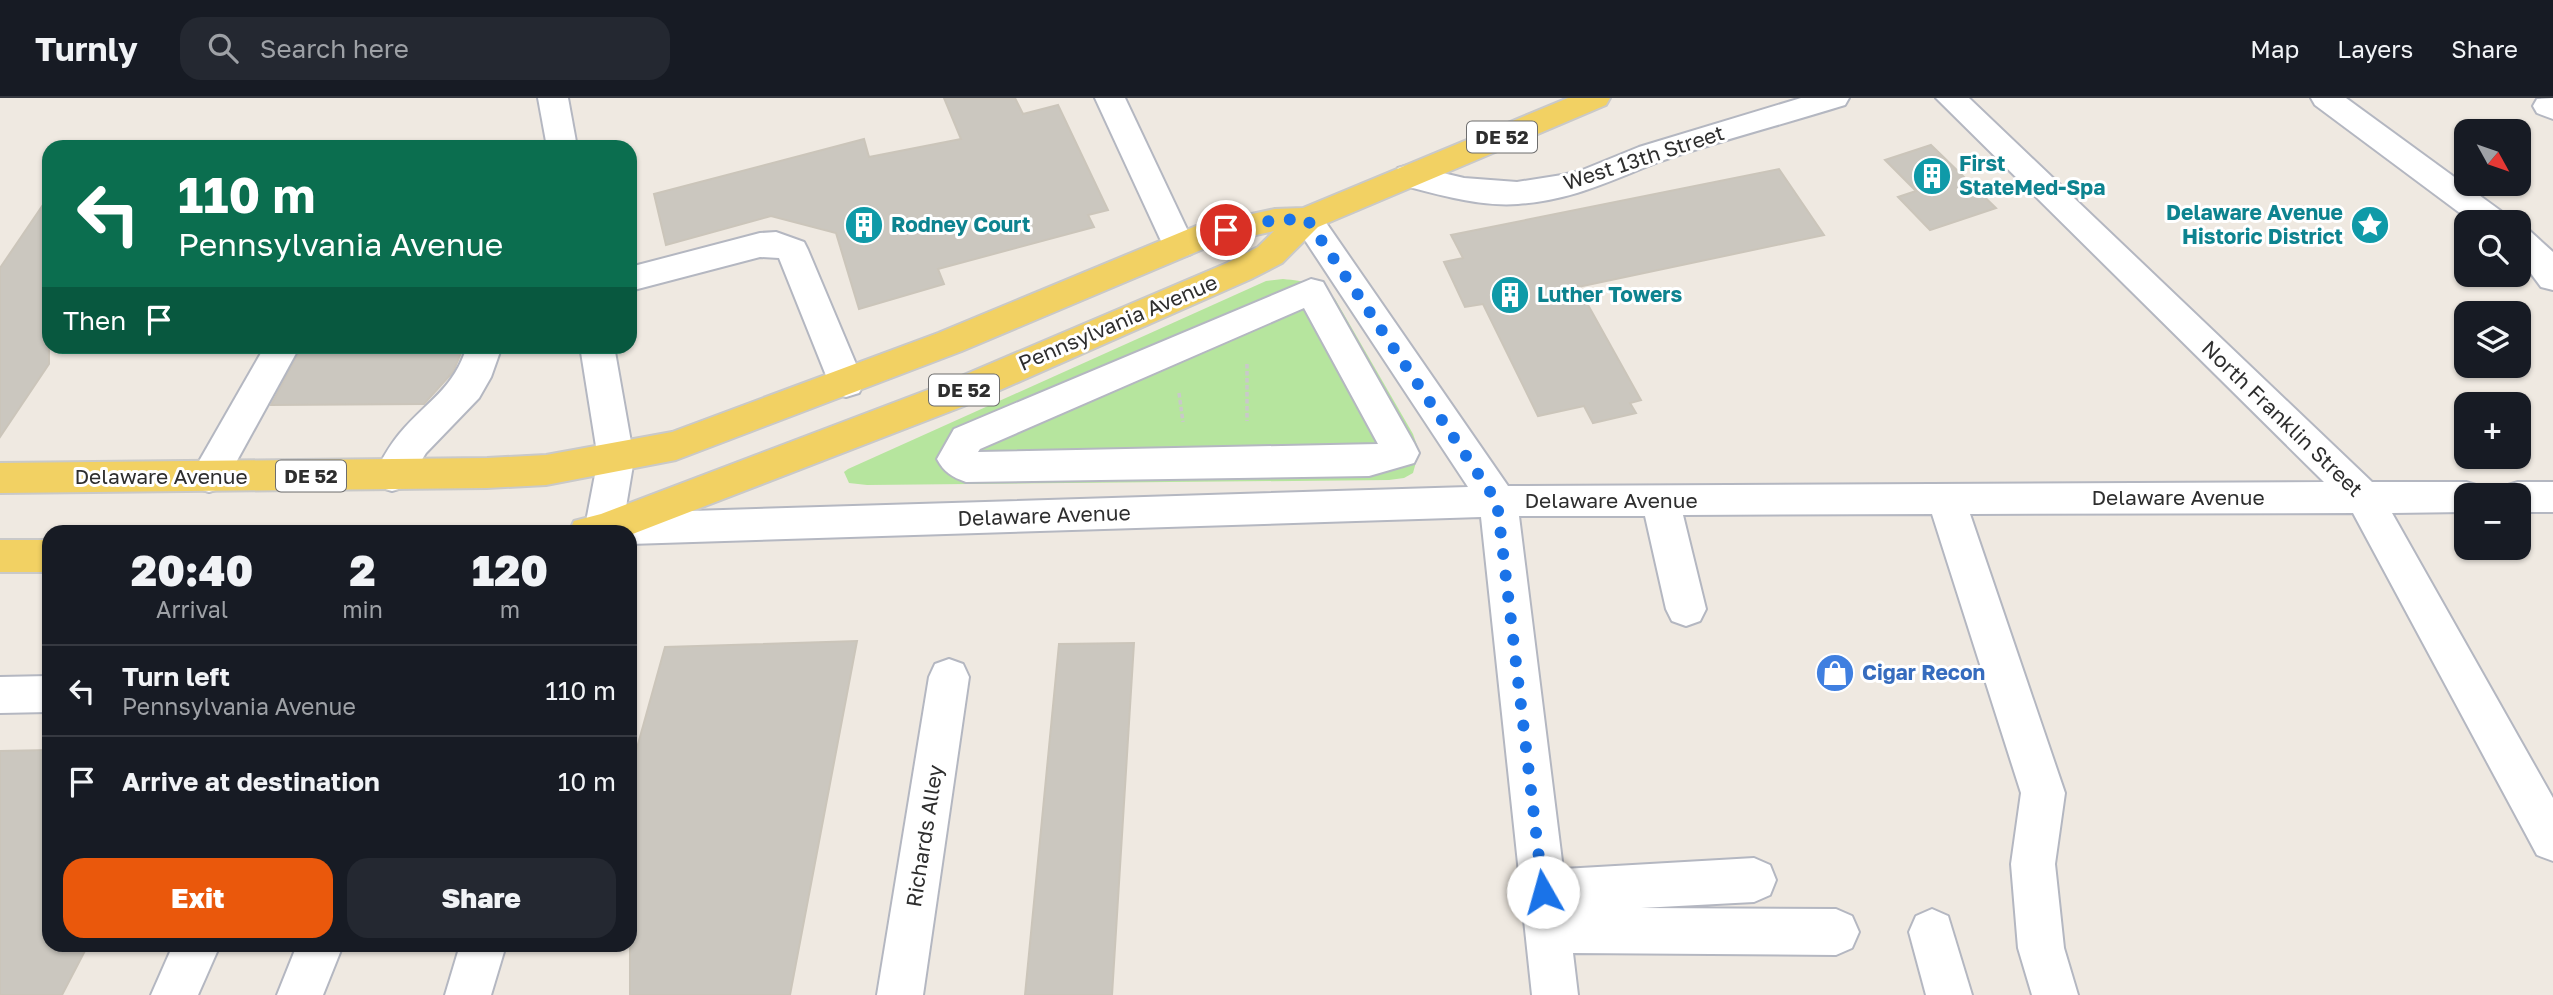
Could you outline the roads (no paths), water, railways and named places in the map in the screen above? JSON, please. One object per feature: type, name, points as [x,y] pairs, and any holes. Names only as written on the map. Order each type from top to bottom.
[{"type":"main road","name":"Pennsylvania Avenue","points":[[616,459],[676,446],[846,383],[1208,234],[1275,220],[1307,219],[1594,98]]},
{"type":"main road","name":"Pennsylvania Avenue","points":[[615,525],[951,396],[1239,271],[1270,255],[1307,219]]},
{"type":"main road","name":"Delaware Avenue","points":[[0,478],[392,476],[546,470],[616,459]]},
{"type":"main road","points":[[0,556],[42,556]]},
{"type":"street","points":[[553,98],[561,140]]},
{"type":"street","points":[[1110,98],[1179,246]]},
{"type":"street","name":"West 13th Street","points":[[1409,176],[1464,190],[1517,193],[1562,186],[1588,180],[1650,154],[1835,98]]},
{"type":"street","name":"North Franklin Street","points":[[1951,98],[2364,498],[2553,840]]},
{"type":"street","points":[[2326,98],[2478,210]]},
{"type":"street","points":[[1307,219],[1497,502],[1555,995]]},
{"type":"street","points":[[637,277],[760,245],[776,244],[792,250],[846,383]]},
{"type":"street","points":[[1191,343],[1311,291],[1401,453],[1369,461],[966,467],[955,458],[967,439],[1191,343],[1283,304]]},
{"type":"street","points":[[209,477],[278,354]]},
{"type":"street","points":[[392,476],[415,440],[467,391],[482,354]]},
{"type":"street","points":[[598,354],[616,459],[600,525]]},
{"type":"street","name":"Delaware Avenue","points":[[637,530],[1497,502],[2454,497]]},
{"type":"street","points":[[2531,497],[2553,497]]},
{"type":"street","points":[[1946,499],[2043,793],[2033,864],[2041,948],[2055,995]]},
{"type":"street","points":[[1661,501],[1686,609]]},
{"type":"street","name":"Richards Alley","points":[[900,995],[949,677]]},
{"type":"street","points":[[0,695],[42,694]]},
{"type":"street","points":[[1545,911],[1755,880]]},
{"type":"street","points":[[1545,911],[1836,932]]},
{"type":"street","points":[[1932,932],[1948,995]]},
{"type":"street","points":[[174,995],[194,952]]},
{"type":"street","points":[[300,995],[317,952]]},
{"type":"street","points":[[468,995],[481,952]]},
{"type":"place","name":"First StateMed-Spa","points":[[1932,176]]},
{"type":"place","name":"Rodney Court","points":[[864,225]]},
{"type":"place","name":"Delaware Avenue Historic District","points":[[2370,225]]},
{"type":"place","name":"Luther Towers","points":[[1510,295]]},
{"type":"place","name":"Cigar Recon","points":[[1835,673]]}]
